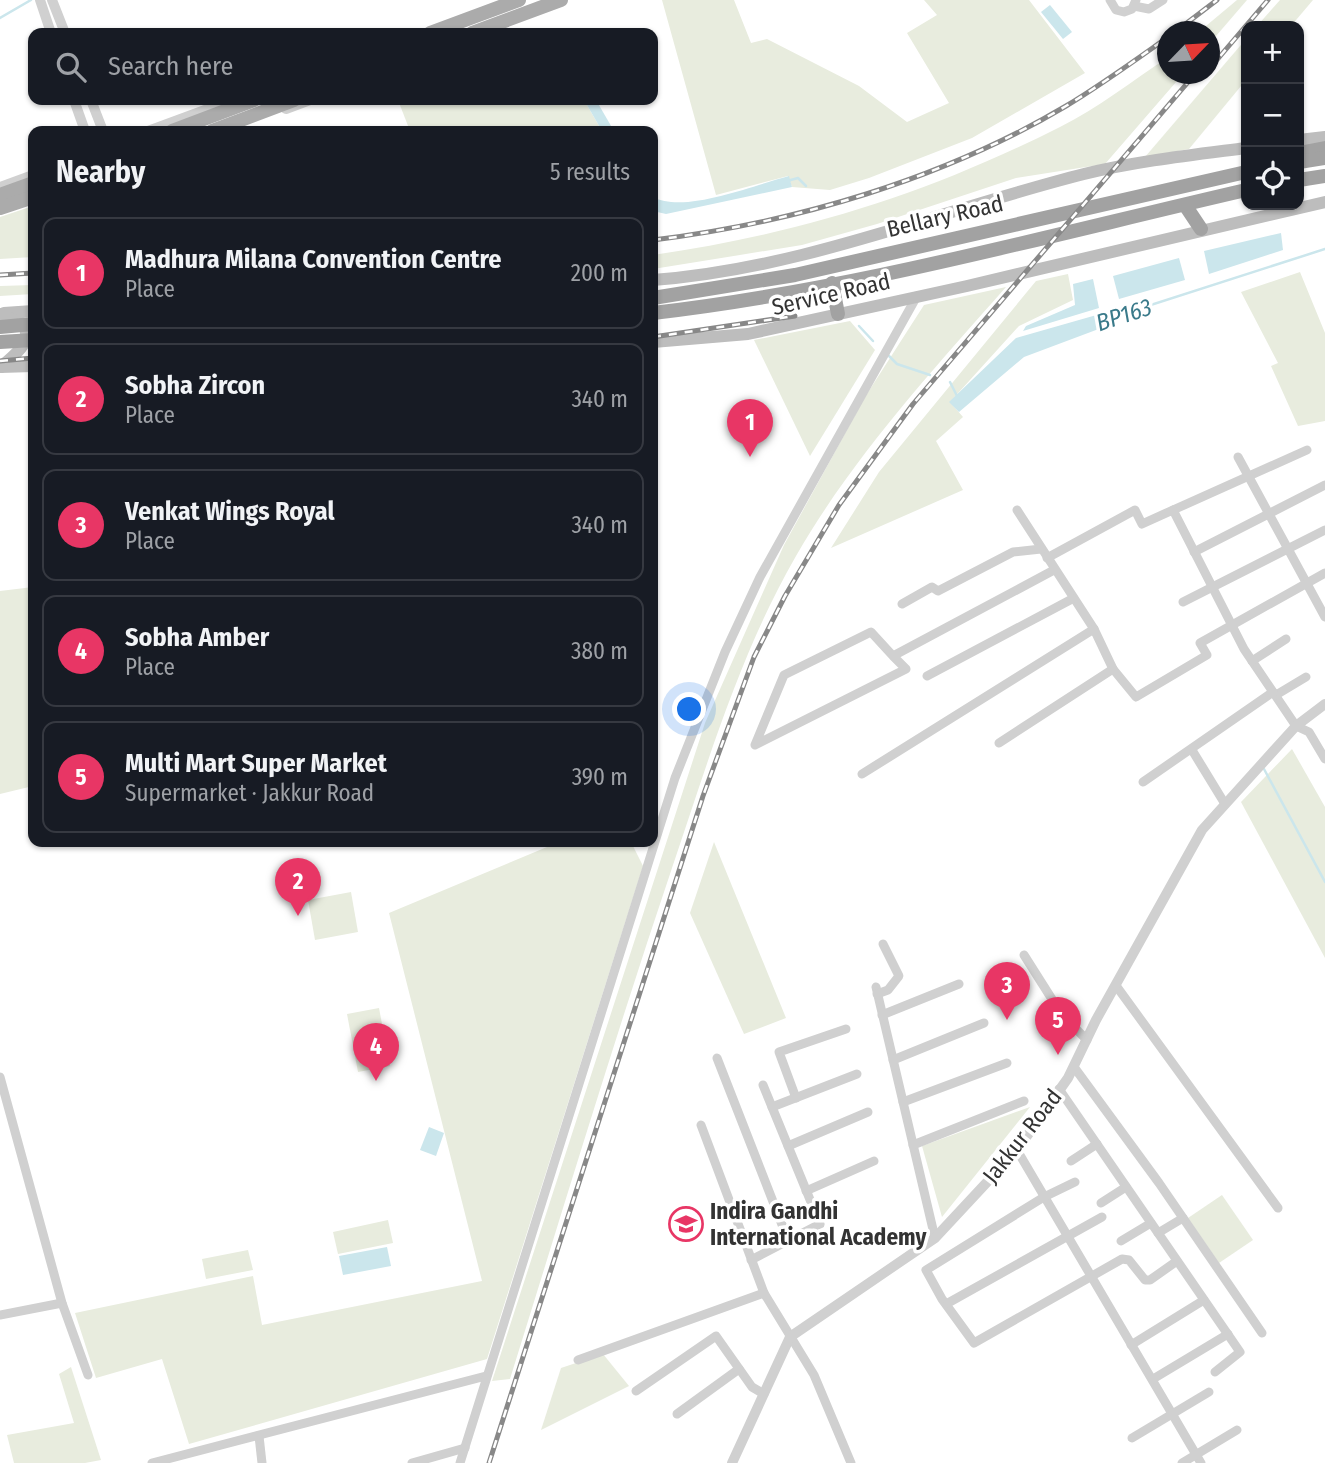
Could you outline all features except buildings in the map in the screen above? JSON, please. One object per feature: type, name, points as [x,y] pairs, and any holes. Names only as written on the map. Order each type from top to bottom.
[{"type":"highway","points":[[1304,152],[1325,148]]},
{"type":"highway","points":[[1304,161],[1325,158]]},
{"type":"highway","name":"Bellary Road","points":[[658,297],[758,282],[1241,173]]},
{"type":"highway","points":[[1304,179],[1325,176]]},
{"type":"highway","name":"Bellary Road","points":[[658,312],[748,300],[1002,248],[1241,191]]},
{"type":"highway","points":[[1185,205],[1201,229]]},
{"type":"highway","points":[[832,283],[838,314]]},
{"type":"highway","points":[[0,327],[28,324]]},
{"type":"highway","points":[[0,342],[28,340]]},
{"type":"main road","points":[[480,28],[519,0]]},
{"type":"main road","points":[[449,28],[500,15],[533,11],[559,1]]},
{"type":"main road","points":[[185,126],[241,105]]},
{"type":"main road","points":[[225,126],[281,105]]},
{"type":"main road","points":[[1304,139],[1325,136]]},
{"type":"main road","points":[[658,279],[723,271],[815,252],[1086,174],[1241,149]]},
{"type":"main road","points":[[0,195],[28,185]]},
{"type":"main road","points":[[0,210],[28,201]]},
{"type":"main road","points":[[1201,229],[1325,202]]},
{"type":"main road","name":"Service Road","points":[[658,342],[748,334],[1017,274],[1201,229]]},
{"type":"main road","points":[[0,314],[28,311]]},
{"type":"main road","points":[[0,314],[24,324],[27,333],[26,342],[1,367]]},
{"type":"main road","points":[[1,367],[28,366]]},
{"type":"street","points":[[40,0],[49,28]]},
{"type":"street","points":[[52,0],[63,28]]},
{"type":"street","points":[[1110,0],[1113,8],[1120,12],[1128,12],[1135,3],[1149,9],[1163,0]]},
{"type":"street","points":[[76,105],[83,126]]},
{"type":"street","points":[[93,105],[101,126]]},
{"type":"street","points":[[162,126],[218,105]]},
{"type":"street","points":[[240,126],[296,105]]},
{"type":"street","points":[[0,187],[28,176]]},
{"type":"street","points":[[658,832],[700,714],[760,577],[917,296]]},
{"type":"street","points":[[1047,558],[1135,510],[1142,524],[1307,450]]},
{"type":"street","points":[[1238,457],[1286,550],[1325,617]]},
{"type":"street","points":[[1194,552],[1325,485]]},
{"type":"street","points":[[1017,510],[1072,599],[1094,629],[1114,668],[1136,697],[1207,655],[1200,643],[1325,573]]},
{"type":"street","points":[[1173,510],[1252,661],[1296,726],[1309,732],[1325,759]]},
{"type":"street","points":[[1183,602],[1325,530]]},
{"type":"street","points":[[902,604],[932,587],[938,591],[1013,552],[1041,549]]},
{"type":"street","points":[[893,656],[1054,570]]},
{"type":"street","points":[[926,676],[1072,599]]},
{"type":"street","points":[[862,775],[1094,629]]},
{"type":"street","points":[[871,632],[893,656],[906,668],[755,745],[784,675],[871,632]]},
{"type":"street","points":[[1252,661],[1286,639]]},
{"type":"street","points":[[999,743],[1114,668]]},
{"type":"street","points":[[1143,782],[1274,694],[1306,677]]},
{"type":"street","name":"Jakkur Road","points":[[790,1337],[934,1238],[1017,1150],[1074,1067],[1202,830],[1296,726],[1325,704]]},
{"type":"street","points":[[1192,750],[1226,804]]},
{"type":"street","points":[[460,1463],[653,847]]},
{"type":"street","points":[[883,944],[899,975],[888,990],[877,991],[934,1238]]},
{"type":"street","points":[[1024,955],[1062,1015],[1087,1040]]},
{"type":"street","points":[[882,1015],[959,984]]},
{"type":"street","points":[[1117,987],[1278,1208]]},
{"type":"street","points":[[893,1060],[984,1023]]},
{"type":"street","points":[[796,1098],[779,1052],[846,1029]]},
{"type":"street","points":[[718,1058],[788,1240]]},
{"type":"street","points":[[902,1102],[1007,1063]]},
{"type":"street","points":[[1074,1067],[1262,1333]]},
{"type":"street","points":[[772,1107],[857,1074]]},
{"type":"street","points":[[0,1077],[62,1303],[88,1375]]},
{"type":"street","points":[[751,1260],[820,1224],[763,1085]]},
{"type":"street","points":[[1059,1090],[1240,1352],[1214,1372]]},
{"type":"street","points":[[913,1144],[1024,1101]]},
{"type":"street","points":[[788,1146],[868,1112]]},
{"type":"street","points":[[701,1125],[764,1293],[814,1375],[851,1463]]},
{"type":"street","points":[[1072,1161],[1097,1144]]},
{"type":"street","points":[[1017,1150],[1199,1459]]},
{"type":"street","points":[[806,1191],[874,1161]]},
{"type":"street","points":[[1075,1182],[1044,1197],[926,1270],[974,1343],[1122,1259],[1129,1260],[1145,1280],[1150,1280],[1177,1261]]},
{"type":"street","points":[[1101,1203],[1126,1187]]},
{"type":"street","points":[[948,1303],[1102,1217]]},
{"type":"street","points":[[1158,1233],[1183,1218]]},
{"type":"street","points":[[1121,1241],[1151,1223]]},
{"type":"street","points":[[578,1360],[764,1293]]},
{"type":"street","points":[[1130,1345],[1204,1300]]},
{"type":"street","points":[[0,1315],[62,1303]]},
{"type":"street","points":[[1153,1379],[1228,1334]]},
{"type":"street","points":[[636,1391],[716,1336],[752,1387],[764,1394]]},
{"type":"street","points":[[732,1463],[790,1337]]},
{"type":"street","points":[[677,1414],[739,1369]]},
{"type":"street","points":[[152,1463],[486,1376]]},
{"type":"street","points":[[1132,1438],[1209,1392]]},
{"type":"street","points":[[1182,1463],[1199,1459],[1237,1430]]},
{"type":"street","points":[[259,1436],[262,1463]]},
{"type":"street","points":[[412,1463],[465,1448]]},
{"type":"shaded area","points":[[662,0],[734,0],[751,43],[767,39],[859,86],[907,122],[949,103],[907,33],[937,15],[924,0],[1029,0],[1085,73],[972,138],[869,178],[830,190],[792,187],[788,176],[716,195]]},
{"type":"shaded area","points":[[1237,0],[1247,0],[1220,31],[1220,21],[1212,21]]},
{"type":"shaded area","points":[[1280,0],[1313,0],[1295,21],[1261,21]]},
{"type":"shaded area","points":[[1241,45],[1241,86],[1189,149],[1145,157],[1207,84],[1220,84],[1220,69]]},
{"type":"shaded area","points":[[1157,65],[1157,84],[1174,84],[1105,164],[1016,178],[877,224],[802,245],[658,268],[658,254],[760,235],[862,208],[960,173],[1074,120]]},
{"type":"shaded area","points":[[400,105],[587,105],[599,126],[408,126]]},
{"type":"shaded area","points":[[28,208],[28,257],[0,259],[0,217]]},
{"type":"shaded area","points":[[1300,272],[1325,333],[1325,421],[1298,426],[1271,366],[1278,363],[1241,292]]},
{"type":"shaded area","points":[[1068,274],[1073,300],[1019,326],[950,402],[963,417],[936,441],[963,490],[831,548],[879,472],[1036,281]]},
{"type":"shaded area","points":[[28,285],[28,294],[0,296],[0,286]]},
{"type":"shaded area","points":[[1006,287],[894,416],[842,484],[796,556],[758,631],[712,748],[510,1379],[492,1381],[705,723],[784,545],[865,397],[924,305]]},
{"type":"shaded area","points":[[850,321],[875,350],[810,456],[754,340]]},
{"type":"shaded area","points":[[28,588],[28,787],[0,794],[0,591]]},
{"type":"shaded area","points":[[1292,749],[1325,807],[1325,958],[1241,802]]},
{"type":"shaded area","points":[[714,842],[786,1018],[744,1034],[690,913]]},
{"type":"shaded area","points":[[547,847],[634,847],[643,866],[487,1359],[189,1444],[162,1359],[96,1378],[75,1313],[253,1276],[262,1325],[482,1281],[389,913]]},
{"type":"shaded area","points":[[351,892],[358,932],[315,940],[308,900]]},
{"type":"shaded area","points":[[379,1008],[390,1066],[358,1072],[347,1014]]},
{"type":"shaded area","points":[[1030,1107],[942,1217],[922,1146]]},
{"type":"shaded area","points":[[1222,1195],[1253,1240],[1219,1263],[1188,1218]]},
{"type":"shaded area","points":[[388,1220],[393,1243],[338,1254],[333,1232]]},
{"type":"shaded area","points":[[248,1250],[253,1270],[206,1279],[202,1259]]},
{"type":"shaded area","points":[[603,1354],[629,1386],[541,1430],[561,1368]]},
{"type":"shaded area","points":[[71,1367],[101,1460],[85,1463],[14,1463],[7,1435],[74,1423],[59,1374]]},
{"type":"water","points":[[1050,5],[1072,32],[1063,39],[1041,12]]},
{"type":"water","points":[[587,105],[599,105],[611,126],[599,126]]},
{"type":"water","points":[[789,176],[792,187],[666,214],[658,212],[658,199],[682,202],[739,191]]},
{"type":"water","points":[[1281,233],[1283,250],[1209,274],[1204,251]]},
{"type":"water","points":[[1179,258],[1185,280],[1119,299],[1113,276]]},
{"type":"water","points":[[1093,279],[1099,308],[1023,331],[1026,326],[1075,305],[1073,284]]},
{"type":"water","points":[[1100,314],[1104,327],[1024,357],[959,412],[949,402],[1016,338]]},
{"type":"water","points":[[429,1127],[444,1133],[436,1156],[420,1150]]},
{"type":"water","points":[[387,1247],[391,1266],[343,1275],[339,1256]]},
{"type":"waterway","points":[[0,18],[31,0]]},
{"type":"waterway","points":[[787,181],[798,178],[806,186]]},
{"type":"waterway","name":"BP163","points":[[1101,321],[1325,249]]},
{"type":"waterway","points":[[859,326],[873,341]]},
{"type":"waterway","points":[[887,354],[897,364],[930,375]]},
{"type":"waterway","name":"BP163","points":[[950,382],[958,398]]},
{"type":"waterway","points":[[1264,769],[1325,882]]},
{"type":"railway","points":[[1189,21],[1217,0]]},
{"type":"railway","points":[[1220,56],[1268,0]]},
{"type":"railway","points":[[658,239],[760,222],[866,194],[918,176],[1019,132],[1066,106],[1157,45]]},
{"type":"railway","points":[[489,1463],[703,796],[754,657],[785,596],[839,505],[913,404],[1186,84]]},
{"type":"railway","points":[[0,275],[28,273]]},
{"type":"railway","points":[[658,336],[795,316]]},
{"type":"railway","points":[[0,361],[28,358]]},
{"type":"place","name":"Madhura Milana Convention Centre","points":[[750,457]]},
{"type":"place","name":"Sobha Zircon","points":[[298,916]]},
{"type":"place","name":"Venkat Wings Royal","points":[[1007,1020]]},
{"type":"place","name":"Multi Mart Super Market","points":[[1058,1055]]},
{"type":"place","name":"Sobha Amber","points":[[376,1081]]},
{"type":"place","name":"Indira Gandhi International Academy","points":[[686,1224]]}]
